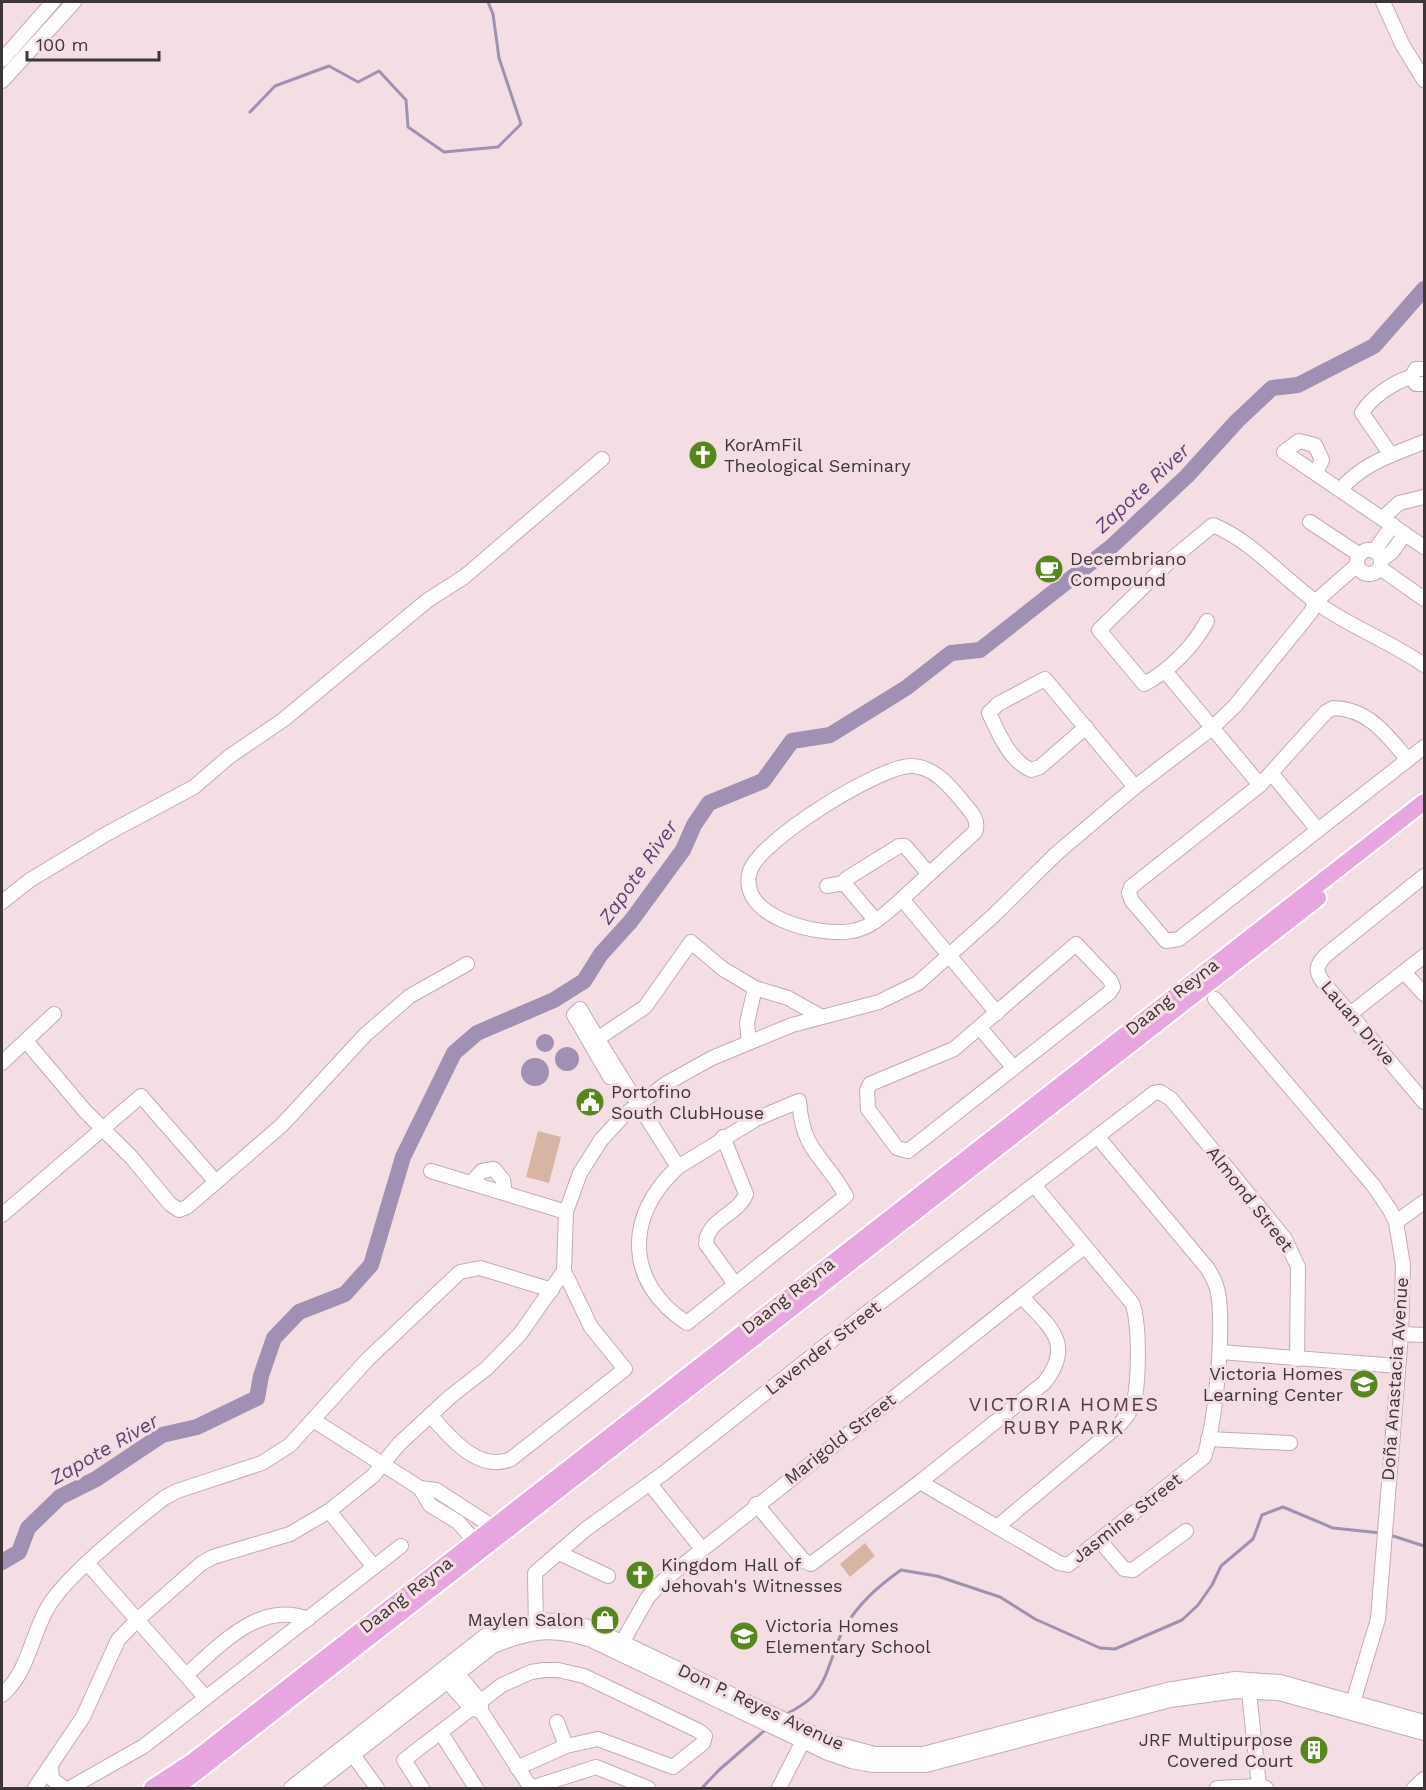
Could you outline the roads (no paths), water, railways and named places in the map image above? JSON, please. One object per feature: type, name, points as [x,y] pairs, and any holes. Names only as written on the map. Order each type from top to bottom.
[{"type":"main road","name":"Daang Reyna","points":[[1203,989],[1425,802]]},
{"type":"main road","name":"Daang Reyna","points":[[152,1788],[192,1762],[475,1541],[499,1531],[1203,989],[1425,815]]},
{"type":"main road","name":"Daang Reyna","points":[[176,1788],[475,1541]]},
{"type":"street","points":[[2,60],[53,2]]},
{"type":"street","points":[[2,81],[74,2]]},
{"type":"street","points":[[1383,2],[1402,44],[1425,80]]},
{"type":"street","points":[[1391,455],[1362,413],[1367,405],[1401,380],[1422,377]]},
{"type":"street","points":[[1341,489],[1363,469],[1425,442]]},
{"type":"street","points":[[2,902],[30,880],[108,833],[194,787],[230,756],[282,720],[428,600],[464,577],[602,459]]},
{"type":"street","points":[[1316,473],[1425,547]]},
{"type":"street","points":[[1310,522],[1373,574],[1388,522],[1399,503],[1425,497]]},
{"type":"street","points":[[1208,621],[1194,642],[1164,671],[1144,684],[1099,630],[1207,528],[1213,525],[1263,558],[1316,607],[1398,647],[1425,665]]},
{"type":"street","points":[[1378,560],[1392,552],[1405,534]]},
{"type":"street","points":[[429,1415],[458,1444],[480,1459],[500,1464],[511,1459],[625,1369],[591,1327],[564,1271],[566,1212],[588,1157],[614,1125],[637,1104],[684,1072],[749,1042],[902,993],[950,955],[1057,853],[1135,787],[1212,728],[1234,706],[1316,607],[1360,564],[1366,551],[1425,599]]},
{"type":"street","points":[[1164,671],[1260,785]]},
{"type":"street","points":[[1086,727],[1040,767],[1030,770],[1024,767],[1006,746],[982,713],[1045,679],[1086,727],[1135,787]]},
{"type":"street","points":[[1408,760],[1376,723],[1366,716],[1333,708],[1326,712],[1260,785],[1131,887],[1129,893],[1132,901],[1166,940],[1179,939],[1425,747]]},
{"type":"street","points":[[914,759],[947,783],[975,817],[978,825],[975,832],[929,874],[876,921],[854,931],[813,930],[792,925],[770,914],[758,904],[750,893],[747,880],[755,860],[775,841],[825,805],[885,771],[914,759]]},
{"type":"street","points":[[1272,774],[1318,830]]},
{"type":"street","points":[[827,886],[844,883],[852,874],[899,846],[905,846],[929,874]]},
{"type":"street","name":"Lauan Drive","points":[[1425,876],[1317,965],[1319,977],[1425,1102]]},
{"type":"street","points":[[844,883],[876,921]]},
{"type":"street","points":[[902,899],[997,1013]]},
{"type":"street","points":[[597,1039],[645,1007],[691,942],[723,969],[755,988],[788,998],[822,1017]]},
{"type":"street","points":[[1076,944],[1110,980],[1113,987],[1109,993],[908,1151],[897,1148],[868,1109],[867,1091],[870,1084],[933,1060],[954,1049],[997,1013],[1076,944]]},
{"type":"street","points":[[1350,1014],[1425,956]]},
{"type":"street","points":[[26,1041],[85,1111],[132,1158],[170,1204],[179,1210],[187,1207],[282,1125],[364,1035],[387,1015],[410,996],[467,964]]},
{"type":"street","points":[[1404,972],[1425,994]]},
{"type":"street","points":[[749,1042],[747,1023],[755,988]]},
{"type":"street","name":"Doña Anastacia Avenue","points":[[1203,989],[1373,1185],[1396,1222],[1403,1265],[1401,1335],[1378,1619],[1352,1706]]},
{"type":"street","points":[[619,1076],[610,1077],[574,1015],[580,1009],[619,1076],[678,1167]]},
{"type":"street","points":[[2,1062],[54,1014]]},
{"type":"street","points":[[980,1028],[1013,1067]]},
{"type":"street","name":"Lavender Street","points":[[536,1626],[535,1573],[1148,1096],[1160,1092]]},
{"type":"street","name":"Almond Street","points":[[1160,1092],[1171,1099],[1285,1239],[1293,1253],[1298,1267],[1297,1359]]},
{"type":"street","points":[[2,1215],[141,1096],[216,1182]]},
{"type":"street","points":[[799,1101],[801,1122],[811,1148],[846,1196],[687,1323],[670,1312],[647,1282],[638,1244],[641,1224],[656,1190],[678,1167],[723,1137],[756,1119],[799,1101]]},
{"type":"street","name":"Jasmine Street","points":[[920,1482],[1059,1563],[1068,1564],[1204,1457],[1220,1352],[1219,1299],[1216,1282],[1208,1269],[1097,1136]]},
{"type":"street","points":[[723,1137],[746,1194],[744,1201],[710,1230],[706,1244],[735,1284]]},
{"type":"street","points":[[471,1183],[482,1171],[494,1169],[503,1180],[505,1193]]},
{"type":"street","points":[[431,1171],[566,1212]]},
{"type":"street","points":[[997,1527],[1120,1424],[1134,1401],[1136,1312],[1132,1303],[1034,1185]]},
{"type":"street","points":[[1396,1222],[1425,1202]]},
{"type":"street","name":"Marigold Street","points":[[620,1646],[655,1589],[756,1504],[1022,1298],[1084,1247]]},
{"type":"street","points":[[2,1695],[16,1681],[24,1668],[44,1613],[52,1600],[88,1564],[164,1498],[177,1491],[262,1463],[290,1445],[367,1360],[460,1272],[480,1268],[552,1290]]},
{"type":"street","points":[[35,1788],[83,1717],[118,1640],[137,1620],[202,1563],[213,1557],[290,1534],[329,1511],[383,1464],[399,1444],[429,1415],[503,1352],[520,1334],[564,1271]]},
{"type":"street","points":[[756,1504],[804,1561],[811,1564],[920,1482],[1044,1383],[1053,1372],[1060,1348],[1057,1336],[1022,1298]]},
{"type":"street","points":[[1401,1335],[1425,1335]]},
{"type":"street","points":[[1220,1352],[1398,1366]]},
{"type":"street","points":[[313,1420],[420,1488],[436,1490],[499,1531]]},
{"type":"street","points":[[1208,1439],[1290,1443]]},
{"type":"street","points":[[650,1484],[702,1549]]},
{"type":"street","points":[[420,1488],[430,1505],[444,1513],[475,1541]]},
{"type":"street","points":[[444,1513],[453,1500]]},
{"type":"street","points":[[329,1511],[374,1567]]},
{"type":"street","points":[[475,1541],[480,1517]]},
{"type":"street","points":[[1100,1541],[1124,1569],[1132,1570],[1186,1531]]},
{"type":"street","points":[[70,1788],[135,1753],[401,1546]]},
{"type":"street","points":[[559,1553],[608,1576]]},
{"type":"street","points":[[88,1564],[206,1698]]},
{"type":"street","points":[[186,1675],[247,1623],[287,1613],[308,1619]]},
{"type":"street","name":"Don P. Reyes Avenue","points":[[310,1788],[353,1755],[485,1636],[513,1625],[536,1626],[568,1620],[805,1736],[851,1761],[899,1767],[926,1765],[1170,1700],[1249,1686],[1425,1722]]},
{"type":"street","name":"Don P. Reyes Avenue","points":[[291,1788],[427,1689],[452,1677],[493,1646],[536,1626]]},
{"type":"street","points":[[422,1788],[404,1760],[516,1678],[531,1672],[558,1670],[584,1676],[699,1731],[705,1740],[673,1767],[605,1740],[591,1740],[566,1746],[517,1767]]},
{"type":"street","points":[[452,1677],[501,1739],[531,1788],[596,1767],[648,1788]]},
{"type":"street","points":[[1217,1788],[1263,1787],[1249,1686]]},
{"type":"street","name":"Don P. Reyes Avenue","points":[[1352,1706],[1425,1733]]},
{"type":"street","points":[[557,1722],[566,1746]]},
{"type":"street","points":[[441,1733],[477,1788]]},
{"type":"street","points":[[779,1788],[805,1736]]},
{"type":"street","points":[[353,1755],[377,1788]]},
{"type":"street","points":[[51,1767],[52,1779],[64,1788]]},
{"type":"street","points":[[1414,1788],[1425,1779]]},
{"type":"waterway","points":[[250,112],[275,86],[329,66],[358,82],[379,71],[406,100],[408,127],[444,152],[498,147],[521,124],[499,58],[493,14],[488,2]]},
{"type":"waterway","name":"Zapote River","points":[[2,1562],[19,1552],[28,1528],[60,1497],[96,1479],[162,1435],[197,1427],[257,1398],[261,1376],[274,1338],[299,1312],[345,1294],[371,1265],[403,1157],[454,1053],[477,1033],[554,1000],[584,981],[601,954],[631,921],[683,850],[694,825],[709,803],[763,781],[792,741],[830,735],[906,688],[951,653],[980,650],[1111,547],[1187,476],[1237,421],[1272,388],[1298,385],[1374,346],[1424,289]]},
{"type":"waterway","points":[[785,1715],[806,1702],[818,1690],[839,1638],[855,1612],[884,1583],[901,1570],[937,1576],[1000,1597],[1035,1619],[1100,1648],[1115,1649],[1182,1620],[1198,1605],[1212,1585],[1221,1566],[1253,1539],[1262,1515],[1283,1507],[1333,1528],[1381,1533]]},
{"type":"waterway","points":[[1390,1535],[1424,1546]]},
{"type":"waterway","points":[[702,1788],[764,1731]]},
{"type":"place","name":"KorAmFil Theological Seminary","points":[[703,455]]},
{"type":"place","name":"Decembriano Compound","points":[[1049,569]]},
{"type":"place","name":"Portofino South ClubHouse","points":[[590,1102]]},
{"type":"place","name":"Victoria Homes Learning Center","points":[[1364,1384]]},
{"type":"place","name":"Kingdom Hall of Jehovah's Witnesses","points":[[640,1575]]},
{"type":"place","name":"Maylen Salon","points":[[605,1620]]},
{"type":"place","name":"Victoria Homes Elementary School","points":[[744,1636]]},
{"type":"place","name":"JRF Multipurpose Covered Court","points":[[1314,1750]]},
{"type":"district","name":"VICTORIA HOMES RUBY PARK","points":[[1064,1416]]}]
